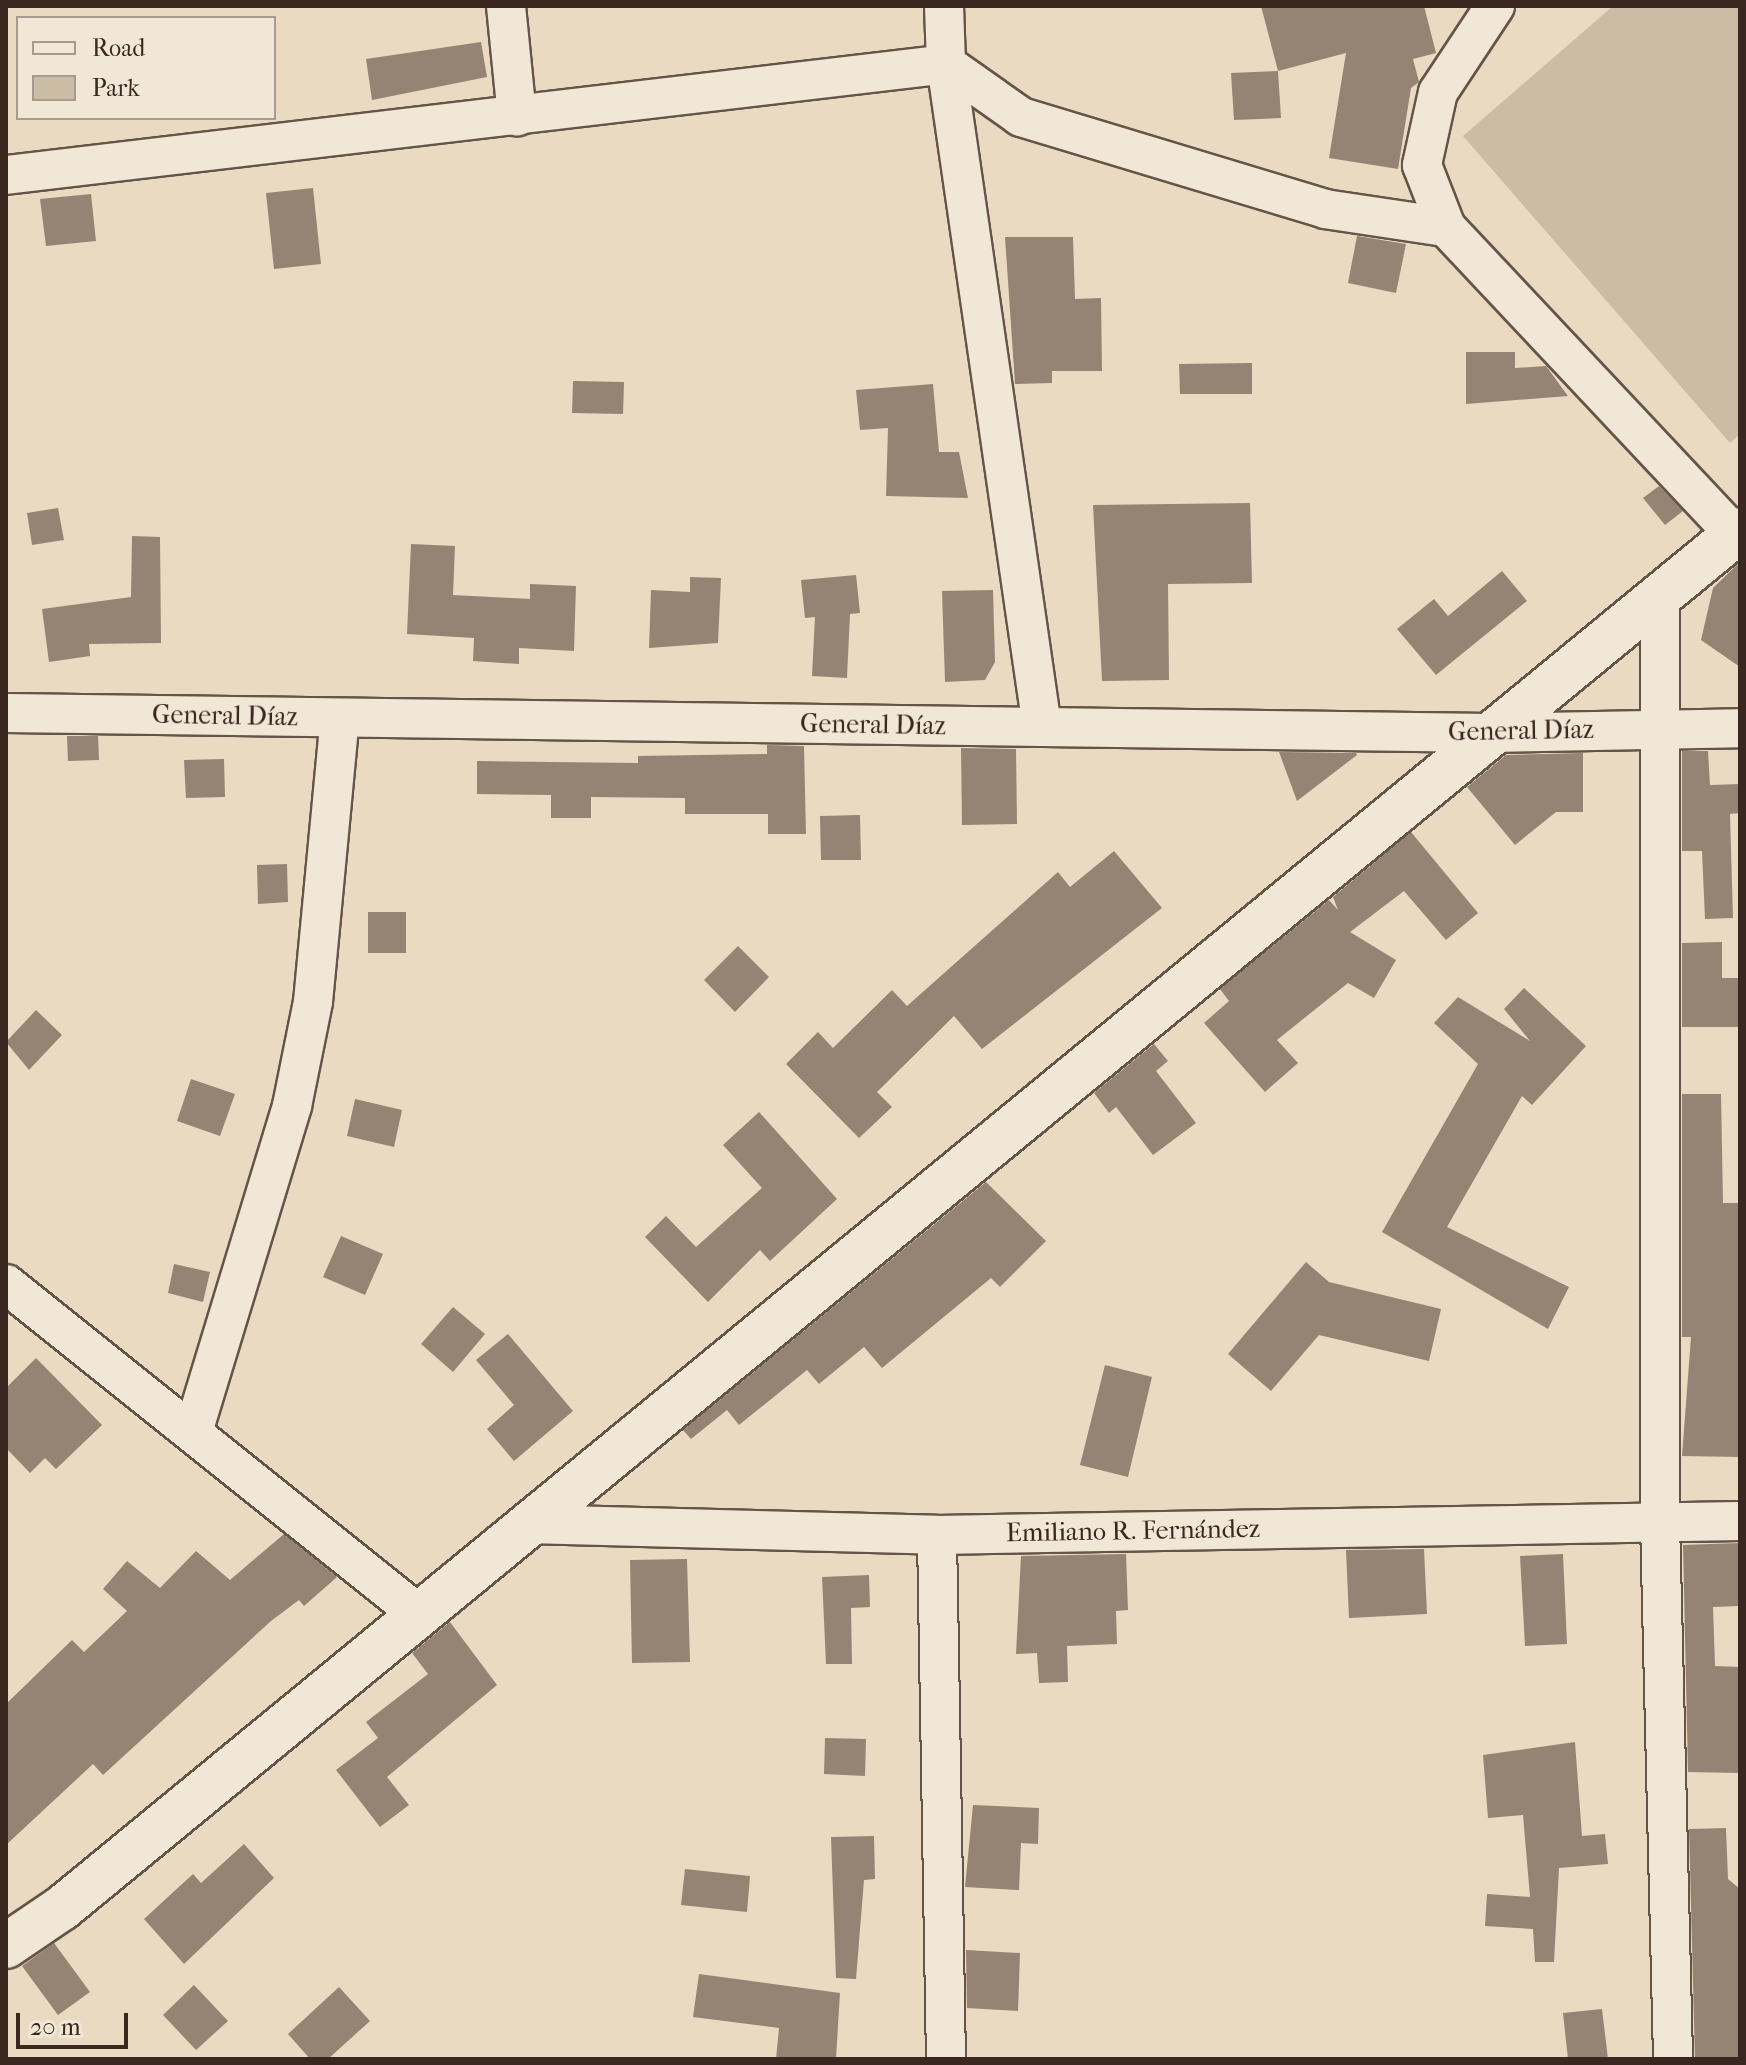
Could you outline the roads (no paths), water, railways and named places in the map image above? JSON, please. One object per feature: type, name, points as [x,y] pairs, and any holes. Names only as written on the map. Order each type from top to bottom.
[{"type":"street","points":[[506,6],[517,116]]},
{"type":"street","points":[[944,6],[946,64],[1042,727]]},
{"type":"street","points":[[6,1946],[62,1908],[416,1612],[1737,532],[1446,227],[1422,165],[1428,136],[1438,92],[1495,6]]},
{"type":"street","points":[[6,175],[946,64],[1021,117],[1325,209],[1446,227]]},
{"type":"street","points":[[1660,596],[1660,1522],[1673,2059]]},
{"type":"street","name":"General Díaz","points":[[6,713],[1490,733],[1740,728]]},
{"type":"street","points":[[193,1432],[292,1106],[313,1002],[340,718]]},
{"type":"street","points":[[6,1284],[416,1612]]},
{"type":"street","name":"Emiliano R. Fernández","points":[[527,1524],[937,1535],[1740,1521]]},
{"type":"street","points":[[937,1535],[946,2059]]}]
